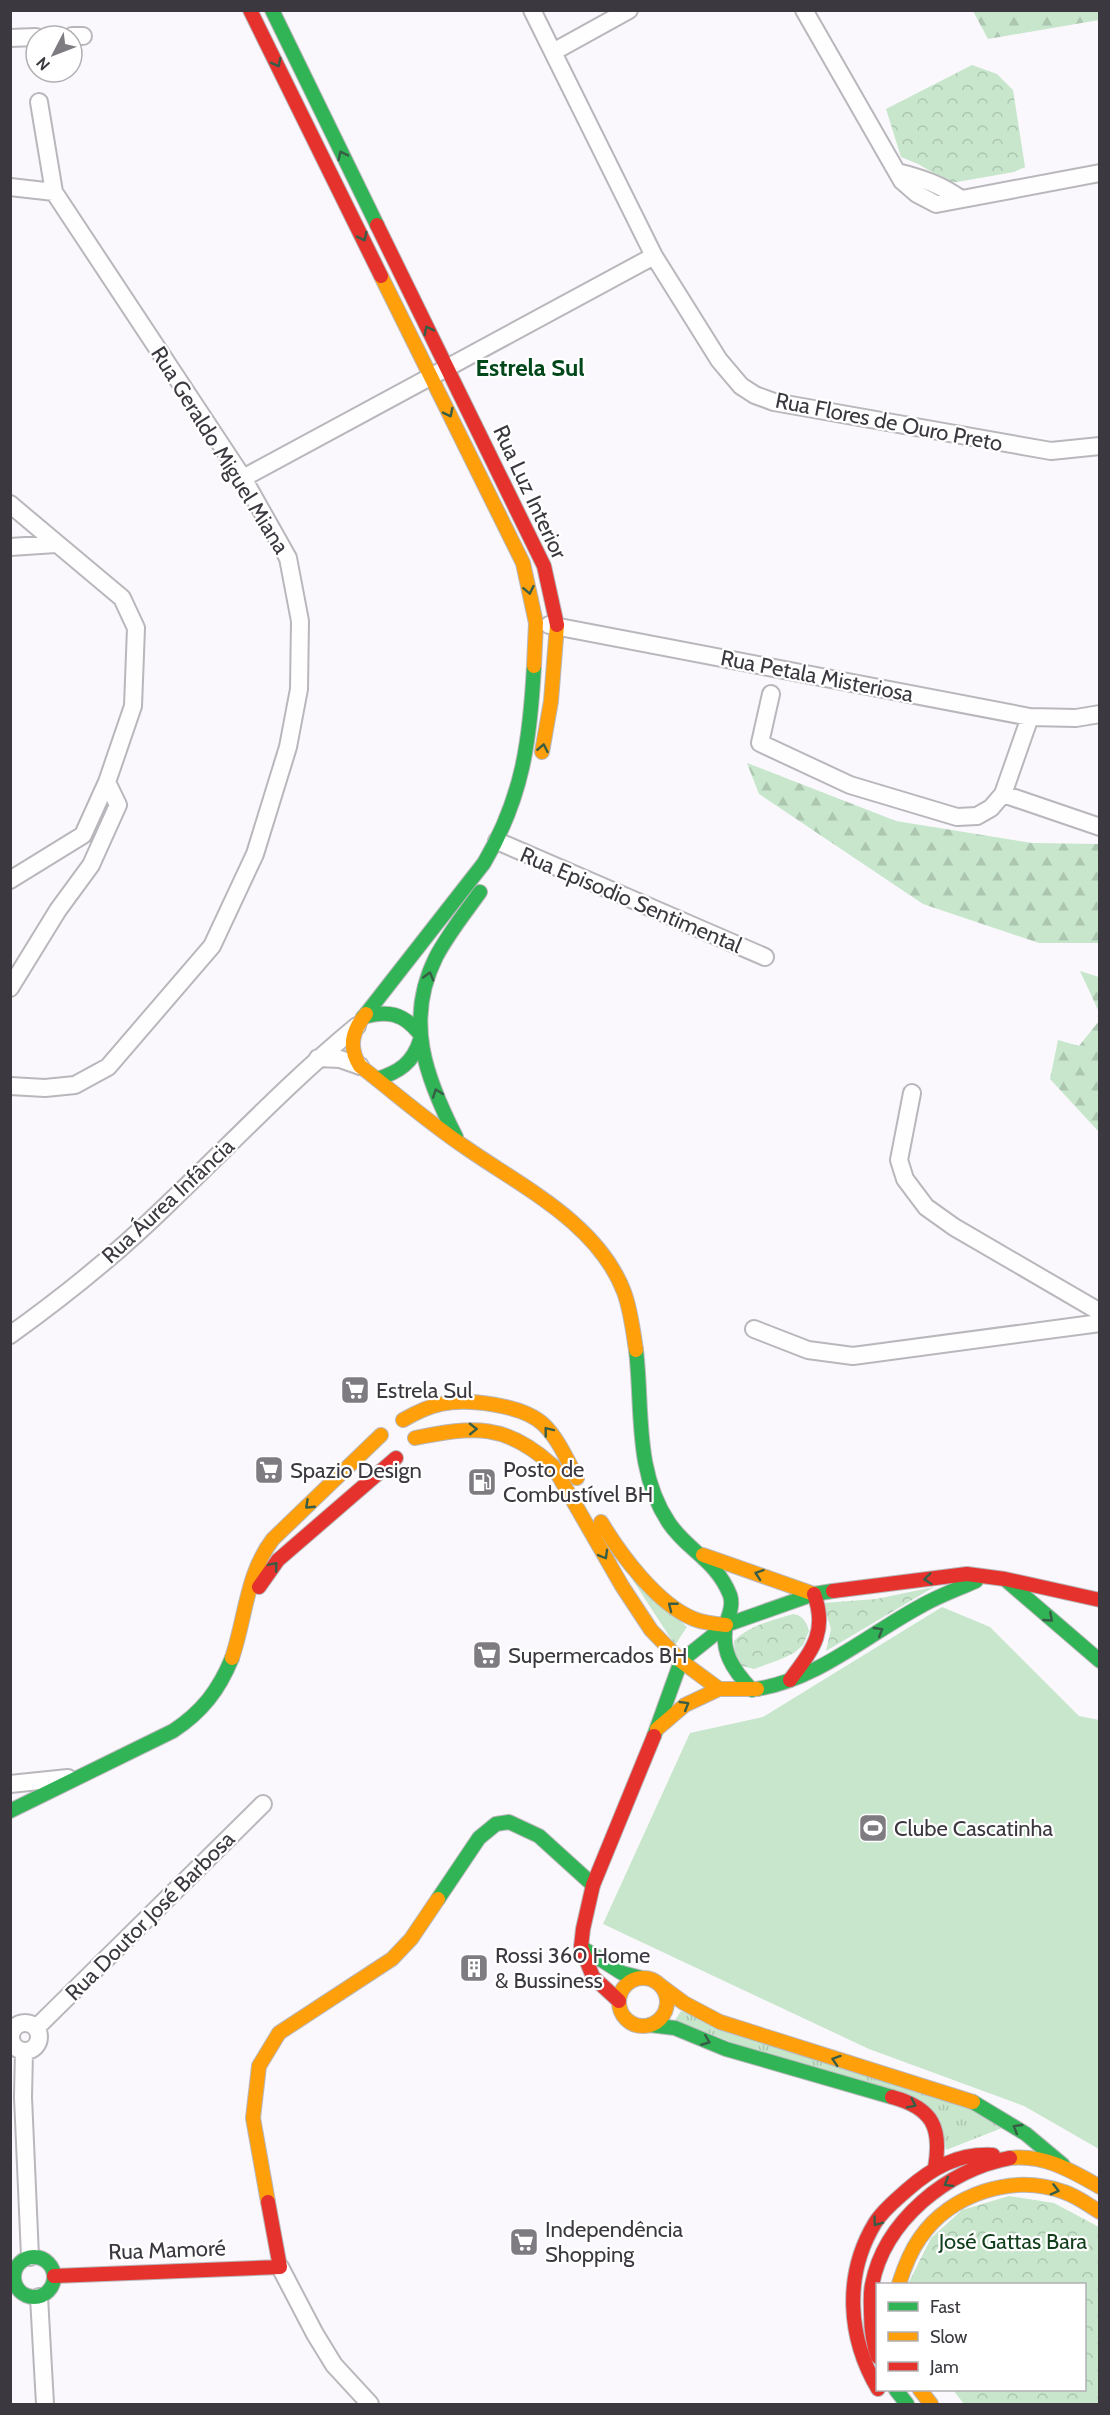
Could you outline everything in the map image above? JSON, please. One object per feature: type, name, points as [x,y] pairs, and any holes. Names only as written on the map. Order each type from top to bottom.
[{"type":"street","name":"Rua Luz Interior","points":[[250,10],[523,562],[536,623],[531,721],[505,850],[441,947],[431,967],[419,1037]]},
{"type":"street","name":"Rua Luz Interior","points":[[272,10],[447,369],[507,486],[544,566],[557,626],[551,701],[539,766]]},
{"type":"street","name":"Rua Flores de Ouro Preto","points":[[532,10],[654,256],[719,360],[741,386],[755,395],[774,402],[1018,447],[1051,451],[1100,446]]},
{"type":"street","points":[[552,52],[629,10]]},
{"type":"street","points":[[804,10],[902,181],[917,194],[936,204],[1100,173]]},
{"type":"street","name":"Rua Geraldo Miguel Miana","points":[[10,1086],[45,1088],[75,1085],[108,1067],[212,946],[255,854],[288,747],[299,689],[300,621],[288,558],[243,478],[54,192],[39,102]]},
{"type":"street","points":[[10,187],[54,192]]},
{"type":"street","points":[[243,478],[432,378],[654,256]]},
{"type":"street","points":[[10,504],[122,598],[136,628],[133,706],[107,782],[83,834],[10,880]]},
{"type":"street","points":[[10,547],[56,544]]},
{"type":"street","name":"Rua Petala Misteriosa","points":[[536,623],[1030,717],[1076,718],[1100,714]]},
{"type":"street","points":[[771,694],[760,743],[850,785],[957,817],[977,816],[991,808],[1003,794],[1030,717]]},
{"type":"street","points":[[10,988],[58,909],[91,865],[118,805],[107,782]]},
{"type":"street","points":[[1003,794],[1100,827]]},
{"type":"street","name":"Rua Luz Interior","points":[[360,1021],[483,863],[505,850]]},
{"type":"street","name":"Rua Episodio Sentimental","points":[[505,850],[765,957]]},
{"type":"street","points":[[360,1066],[352,1051],[353,1034],[360,1021],[382,1012],[400,1014],[409,1019],[419,1037],[448,1122],[460,1144]]},
{"type":"street","name":"Rua Áurea Infância","points":[[10,1335],[52,1305],[108,1259],[167,1206],[318,1058],[360,1021]]},
{"type":"street","points":[[377,1079],[406,1067],[418,1051],[419,1037]]},
{"type":"street","points":[[318,1058],[340,1059],[360,1066],[460,1144],[554,1208],[582,1230],[598,1249],[619,1280],[631,1315],[645,1472],[661,1510],[677,1534],[703,1555],[731,1597],[732,1605],[726,1625],[724,1646],[727,1659],[737,1676],[752,1690]]},
{"type":"street","points":[[912,1093],[899,1160],[905,1179],[926,1207],[954,1227],[1100,1312]]},
{"type":"street","points":[[754,1329],[808,1350],[853,1356],[1100,1323]]},
{"type":"street","points":[[403,1420],[417,1411],[456,1402],[517,1409],[543,1424],[559,1446],[583,1489]]},
{"type":"street","points":[[10,1811],[173,1731],[194,1718],[217,1692],[228,1670],[241,1634],[244,1616],[255,1568],[260,1556],[273,1539],[381,1435],[393,1420],[403,1420],[409,1423],[416,1443],[409,1453],[396,1458],[278,1560],[263,1579],[244,1616]]},
{"type":"street","points":[[415,1438],[459,1429],[486,1429],[500,1431],[522,1440],[539,1451],[553,1466],[622,1586],[651,1630],[681,1661],[719,1689]]},
{"type":"street","points":[[381,1435],[385,1449],[396,1458]]},
{"type":"street","points":[[593,1508],[603,1526],[631,1563],[660,1596],[675,1609],[697,1621],[726,1625]]},
{"type":"street","points":[[703,1555],[814,1593],[821,1622],[816,1645],[788,1682]]},
{"type":"street","points":[[935,2168],[939,2137],[934,2121],[921,2108],[913,2104],[726,2049],[675,2028],[635,2024],[629,2020],[623,2015],[619,2001],[593,1977],[581,1947],[593,1885],[657,1729],[666,1698],[681,1661],[726,1625],[814,1593],[967,1575],[1005,1579],[1100,1600]]},
{"type":"street","points":[[657,1729],[668,1716],[719,1689],[752,1690],[788,1682],[806,1675],[922,1605],[986,1577]]},
{"type":"street","points":[[1005,1579],[1100,1661]]},
{"type":"street","points":[[651,1630],[662,1665],[666,1698]]},
{"type":"street","points":[[10,1784],[75,1778]]},
{"type":"street","name":"Rua Doutor José Barbosa","points":[[36,2028],[263,1804]]},
{"type":"street","points":[[370,2404],[334,2365],[280,2267],[253,2118],[259,2066],[279,2033],[392,1959],[411,1939],[479,1838],[496,1824],[509,1822],[539,1836],[593,1885]]},
{"type":"street","points":[[581,1947],[622,1973],[656,1981],[684,2003],[720,2022],[975,2103],[1026,2133],[1063,2165],[1100,2187]]},
{"type":"street","points":[[619,2001],[623,1988],[628,1983],[642,1978]]},
{"type":"street","points":[[650,2025],[662,2015],[666,2008],[661,1986]]},
{"type":"street","points":[[20,2023],[29,2023],[36,2028],[38,2041],[33,2048],[24,2051],[15,2047],[11,2038],[13,2029],[20,2023]]},
{"type":"street","points":[[24,2051],[23,2097],[30,2257]]},
{"type":"street","points":[[876,2385],[864,2363],[856,2338],[852,2299],[856,2264],[876,2222],[918,2179],[950,2161],[980,2153],[1044,2159],[1063,2165]]},
{"type":"street","points":[[876,2349],[870,2325],[873,2280],[890,2239],[905,2218],[940,2187],[982,2167],[1013,2157]]},
{"type":"street","points":[[899,2283],[908,2255],[926,2228],[961,2200],[987,2189],[1028,2184],[1058,2189],[1100,2212]]},
{"type":"street","points":[[30,2257],[44,2260],[51,2266],[54,2276],[49,2291],[39,2297],[28,2297],[19,2292],[12,2278],[19,2262],[30,2257]]},
{"type":"street","name":"Rua Mamoré","points":[[54,2276],[280,2267]]},
{"type":"street","points":[[39,2297],[45,2404]]},
{"type":"street","points":[[880,2391],[890,2404]]},
{"type":"street","points":[[897,2391],[907,2404]]},
{"type":"street","points":[[921,2391],[931,2404]]},
{"type":"green space","points":[[973,11],[1099,11],[1099,20],[988,39]]},
{"type":"green space","points":[[972,65],[997,74],[1013,90],[1025,167],[1014,172],[951,183],[901,157],[886,109]]},
{"type":"green space","points":[[747,763],[896,821],[1032,843],[1099,844],[1099,943],[1039,943],[923,904],[759,794]]},
{"type":"green space","points":[[1080,971],[1099,977],[1099,1012]]},
{"type":"green space","points":[[1099,1021],[1099,1132],[1050,1079],[1058,1040],[1079,1046]]},
{"type":"green space","points":[[619,1559],[687,1627],[675,1645]]},
{"type":"green space","points":[[934,1587],[826,1651],[831,1629],[823,1603],[876,1599]]},
{"type":"green space","name":"Clube Cascatinha","points":[[942,1607],[990,1627],[1079,1716],[1099,1720],[1099,2149],[1024,2106],[869,2049],[603,1924],[690,1733],[763,1717]]},
{"type":"green space","points":[[793,1614],[804,1620],[809,1631],[803,1645],[794,1653],[754,1669],[735,1664],[734,1641],[761,1624]]},
{"type":"green space","points":[[681,2011],[971,2107],[1002,2128],[946,2150],[941,2124],[675,2020]]},
{"type":"green space","name":"José Gattas Bara","points":[[1009,2196],[1054,2203],[1099,2227],[1099,2404],[964,2404],[954,2391],[1086,2391],[1086,2283],[908,2283],[931,2238],[962,2210]]},
{"type":"traffic: fast","points":[[272,10],[377,225]]},
{"type":"traffic: fast","points":[[366,1014],[484,863],[497,839],[508,815],[522,768],[530,719],[534,666]]},
{"type":"traffic: fast","points":[[456,1137],[428,1071],[420,1027],[421,1004],[426,981],[436,957],[480,892]]},
{"type":"traffic: fast","points":[[363,1017],[380,1014],[394,1015],[407,1021],[419,1033]]},
{"type":"traffic: fast","points":[[377,1079],[404,1066],[413,1055],[420,1040]]},
{"type":"traffic: fast","points":[[636,1350],[642,1439],[650,1482],[669,1523],[710,1564],[730,1595],[731,1608],[725,1631],[726,1650],[739,1675],[752,1690]]},
{"type":"traffic: fast","points":[[757,1689],[801,1676],[842,1655],[928,1602],[976,1581]]},
{"type":"traffic: fast","points":[[1007,1581],[1100,1661]]},
{"type":"traffic: fast","points":[[654,1736],[681,1661],[726,1625],[814,1594],[833,1591]]},
{"type":"traffic: fast","points":[[10,1811],[173,1731],[201,1708],[215,1690],[232,1658]]},
{"type":"traffic: fast","points":[[438,1899],[479,1838],[496,1824],[509,1822],[539,1836],[593,1885]]},
{"type":"traffic: fast","points":[[581,1947],[622,1973],[642,1978]]},
{"type":"traffic: fast","points":[[650,2025],[675,2028],[726,2049],[892,2097]]},
{"type":"traffic: fast","points":[[973,2102],[1026,2134],[1063,2165]]},
{"type":"traffic: fast","points":[[34,2257],[42,2258],[48,2263],[53,2269],[54,2277],[53,2285],[48,2291],[42,2296],[34,2297],[26,2296],[20,2291],[15,2285],[14,2277],[15,2269],[20,2263],[26,2258],[34,2257]]},
{"type":"traffic: fast","points":[[897,2391],[907,2404]]},
{"type":"traffic: slow","points":[[381,276],[523,563],[536,623],[534,666]]},
{"type":"traffic: slow","points":[[542,752],[551,701],[557,625]]},
{"type":"traffic: slow","points":[[366,1014],[357,1027],[353,1039],[354,1052],[360,1066],[438,1128],[534,1192],[577,1226],[612,1268],[624,1292],[636,1350]]},
{"type":"traffic: slow","points":[[403,1420],[431,1407],[452,1402],[480,1403],[522,1412],[543,1424],[562,1450],[577,1478]]},
{"type":"traffic: slow","points":[[415,1438],[455,1431],[488,1431],[504,1435],[536,1452],[553,1466],[622,1586],[651,1630],[681,1661],[719,1689],[757,1689]]},
{"type":"traffic: slow","points":[[232,1658],[252,1581],[264,1552],[273,1539],[381,1435]]},
{"type":"traffic: slow","points":[[601,1522],[629,1563],[667,1602],[694,1619],[726,1625]]},
{"type":"traffic: slow","points":[[703,1555],[814,1594]]},
{"type":"traffic: slow","points":[[657,1729],[685,1705],[719,1689]]},
{"type":"traffic: slow","points":[[268,2202],[253,2118],[259,2066],[279,2033],[392,1959],[411,1939],[438,1899]]},
{"type":"traffic: slow","points":[[643,1978],[660,1985],[667,2002],[660,2019],[643,2026],[626,2019],[619,2002],[626,1985],[643,1978]]},
{"type":"traffic: slow","points":[[661,1986],[684,2003],[720,2022],[973,2102]]},
{"type":"traffic: slow","points":[[1010,2158],[1022,2157],[1046,2161],[1100,2187]]},
{"type":"traffic: slow","points":[[899,2283],[913,2249],[933,2223],[965,2199],[984,2191],[1024,2185],[1044,2187],[1073,2196],[1100,2212]]},
{"type":"traffic: slow","points":[[921,2391],[931,2404]]},
{"type":"traffic: jam","points":[[250,10],[381,276]]},
{"type":"traffic: jam","points":[[377,225],[544,566],[557,625]]},
{"type":"traffic: jam","points":[[259,1587],[278,1560],[396,1458]]},
{"type":"traffic: jam","points":[[833,1591],[967,1574],[1005,1579],[1100,1600]]},
{"type":"traffic: jam","points":[[790,1680],[816,1640],[819,1619],[814,1594]]},
{"type":"traffic: jam","points":[[619,2001],[593,1977],[581,1947],[583,1929],[593,1885],[654,1736]]},
{"type":"traffic: jam","points":[[892,2097],[917,2107],[931,2122],[937,2142],[935,2168]]},
{"type":"traffic: jam","points":[[876,2385],[860,2349],[853,2307],[858,2264],[875,2223],[890,2205],[936,2169],[957,2159],[993,2155]]},
{"type":"traffic: jam","points":[[876,2352],[872,2329],[871,2292],[879,2262],[890,2240],[922,2202],[942,2186],[964,2173],[1010,2158]]},
{"type":"traffic: jam","points":[[54,2276],[280,2267],[268,2202]]},
{"type":"place","name":"Estrela Sul","points":[[355,1390]]},
{"type":"place","name":"Spazio Design","points":[[269,1470]]},
{"type":"place","name":"Posto de Combustível BH","points":[[482,1482]]},
{"type":"place","name":"Supermercados BH","points":[[487,1655]]},
{"type":"place","name":"Clube Cascatinha","points":[[873,1828]]},
{"type":"place","name":"Rossi 360 Home & Bussiness","points":[[474,1968]]},
{"type":"place","name":"Independência Shopping","points":[[524,2242]]},
{"type":"district","name":"Estrela Sul","points":[[530,367]]}]
